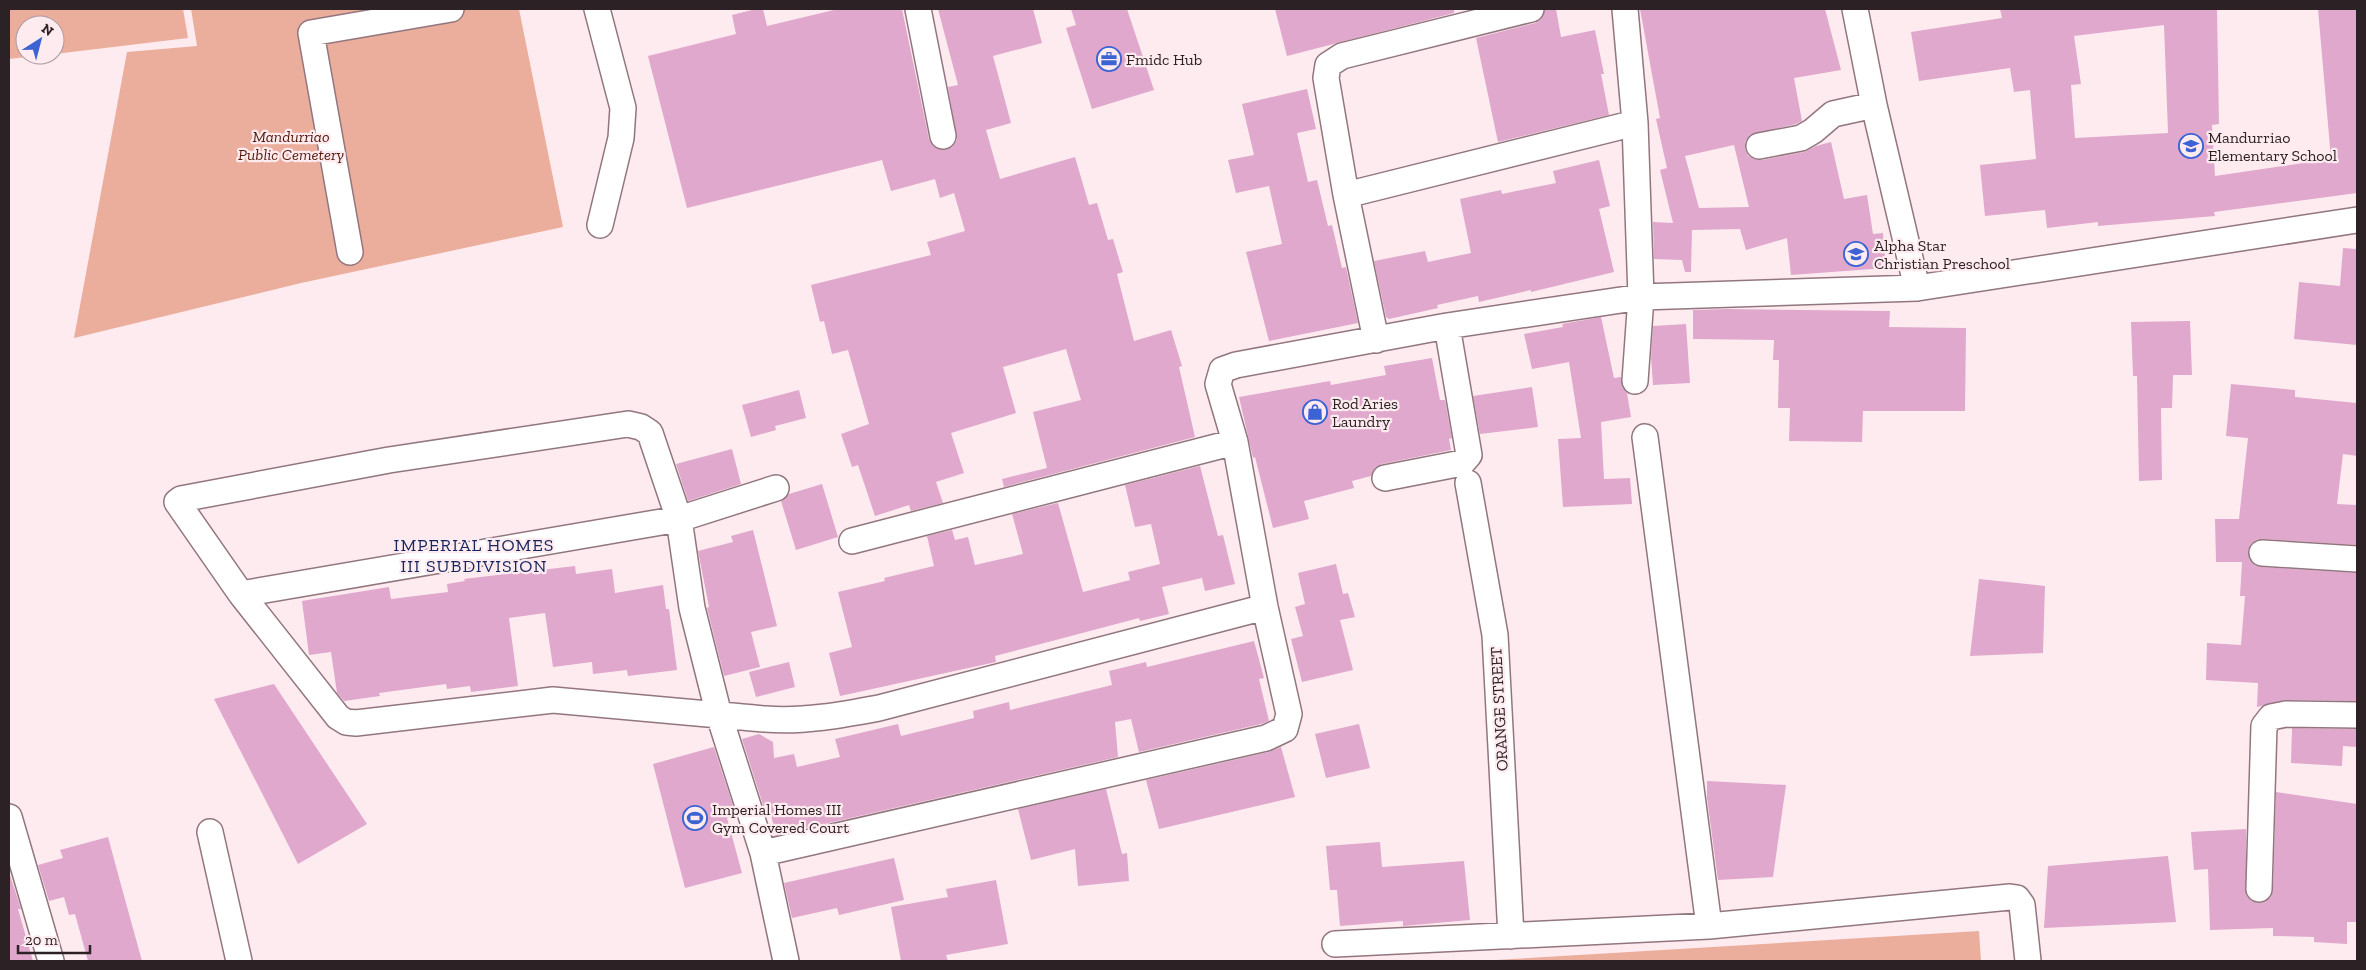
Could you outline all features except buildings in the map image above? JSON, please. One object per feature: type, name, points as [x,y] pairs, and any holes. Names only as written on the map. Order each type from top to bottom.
[{"type":"street","points":[[350,252],[310,33],[451,9]]},
{"type":"street","points":[[597,9],[623,108],[621,138],[600,225]]},
{"type":"street","points":[[918,9],[943,136]]},
{"type":"street","points":[[1376,340],[1346,196],[1326,78],[1328,65],[1342,56],[1531,9]]},
{"type":"street","points":[[1625,9],[1635,123],[1641,297],[1635,381]]},
{"type":"street","points":[[1855,9],[1874,105],[1917,288]]},
{"type":"street","points":[[1759,146],[1801,138],[1813,131],[1833,114],[1874,105]]},
{"type":"street","points":[[1346,196],[1635,123]]},
{"type":"street","points":[[763,853],[1266,738],[1285,729],[1289,714],[1265,607],[1235,442],[1218,384],[1222,370],[1236,365],[1447,326],[1641,297],[1917,288],[2357,220]]},
{"type":"street","points":[[1385,478],[1462,463],[1469,455],[1447,326]]},
{"type":"street","points":[[786,961],[763,853],[718,715],[692,608],[679,519],[650,433],[641,427],[628,424],[390,460],[177,502],[241,594],[338,717],[346,722],[356,723],[553,700],[718,715],[766,720],[833,717],[878,708],[1265,607]]},
{"type":"street","points":[[1645,437],[1709,926]]},
{"type":"street","points":[[852,541],[1235,442]]},
{"type":"street","name":"ORANGE STREET","points":[[1468,483],[1495,635],[1511,936]]},
{"type":"street","points":[[241,594],[679,519],[776,488]]},
{"type":"street","points":[[2262,553],[2357,559]]},
{"type":"street","points":[[2259,889],[2264,726],[2270,717],[2286,714],[2357,715]]},
{"type":"street","points":[[9,817],[51,961]]},
{"type":"street","points":[[210,832],[239,961]]},
{"type":"street","points":[[1334,944],[1709,926],[2010,897],[2017,898],[2022,905],[2028,961]]},
{"type":"green space","points":[[9,9],[183,9],[188,38],[65,53],[65,15],[15,15],[15,58],[9,59]]},
{"type":"green space","name":"Mandurriao Public Cemetery","points":[[191,9],[519,9],[563,227],[301,283],[74,338],[127,52],[197,46]]},
{"type":"green space","points":[[1979,931],[1981,961],[1478,961]]},
{"type":"place","name":"Fmidc Hub","points":[[1109,59]]},
{"type":"place","name":"Mandurriao Elementary School","points":[[2191,146]]},
{"type":"place","name":"Alpha Star Christian Preschool","points":[[1856,254]]},
{"type":"place","name":"Rod Aries Laundry","points":[[1315,412]]},
{"type":"place","name":"Imperial Homes III Gym Covered Court","points":[[695,818]]},
{"type":"district","name":"IMPERIAL HOMES III SUBDIVISION","points":[[474,555]]}]
